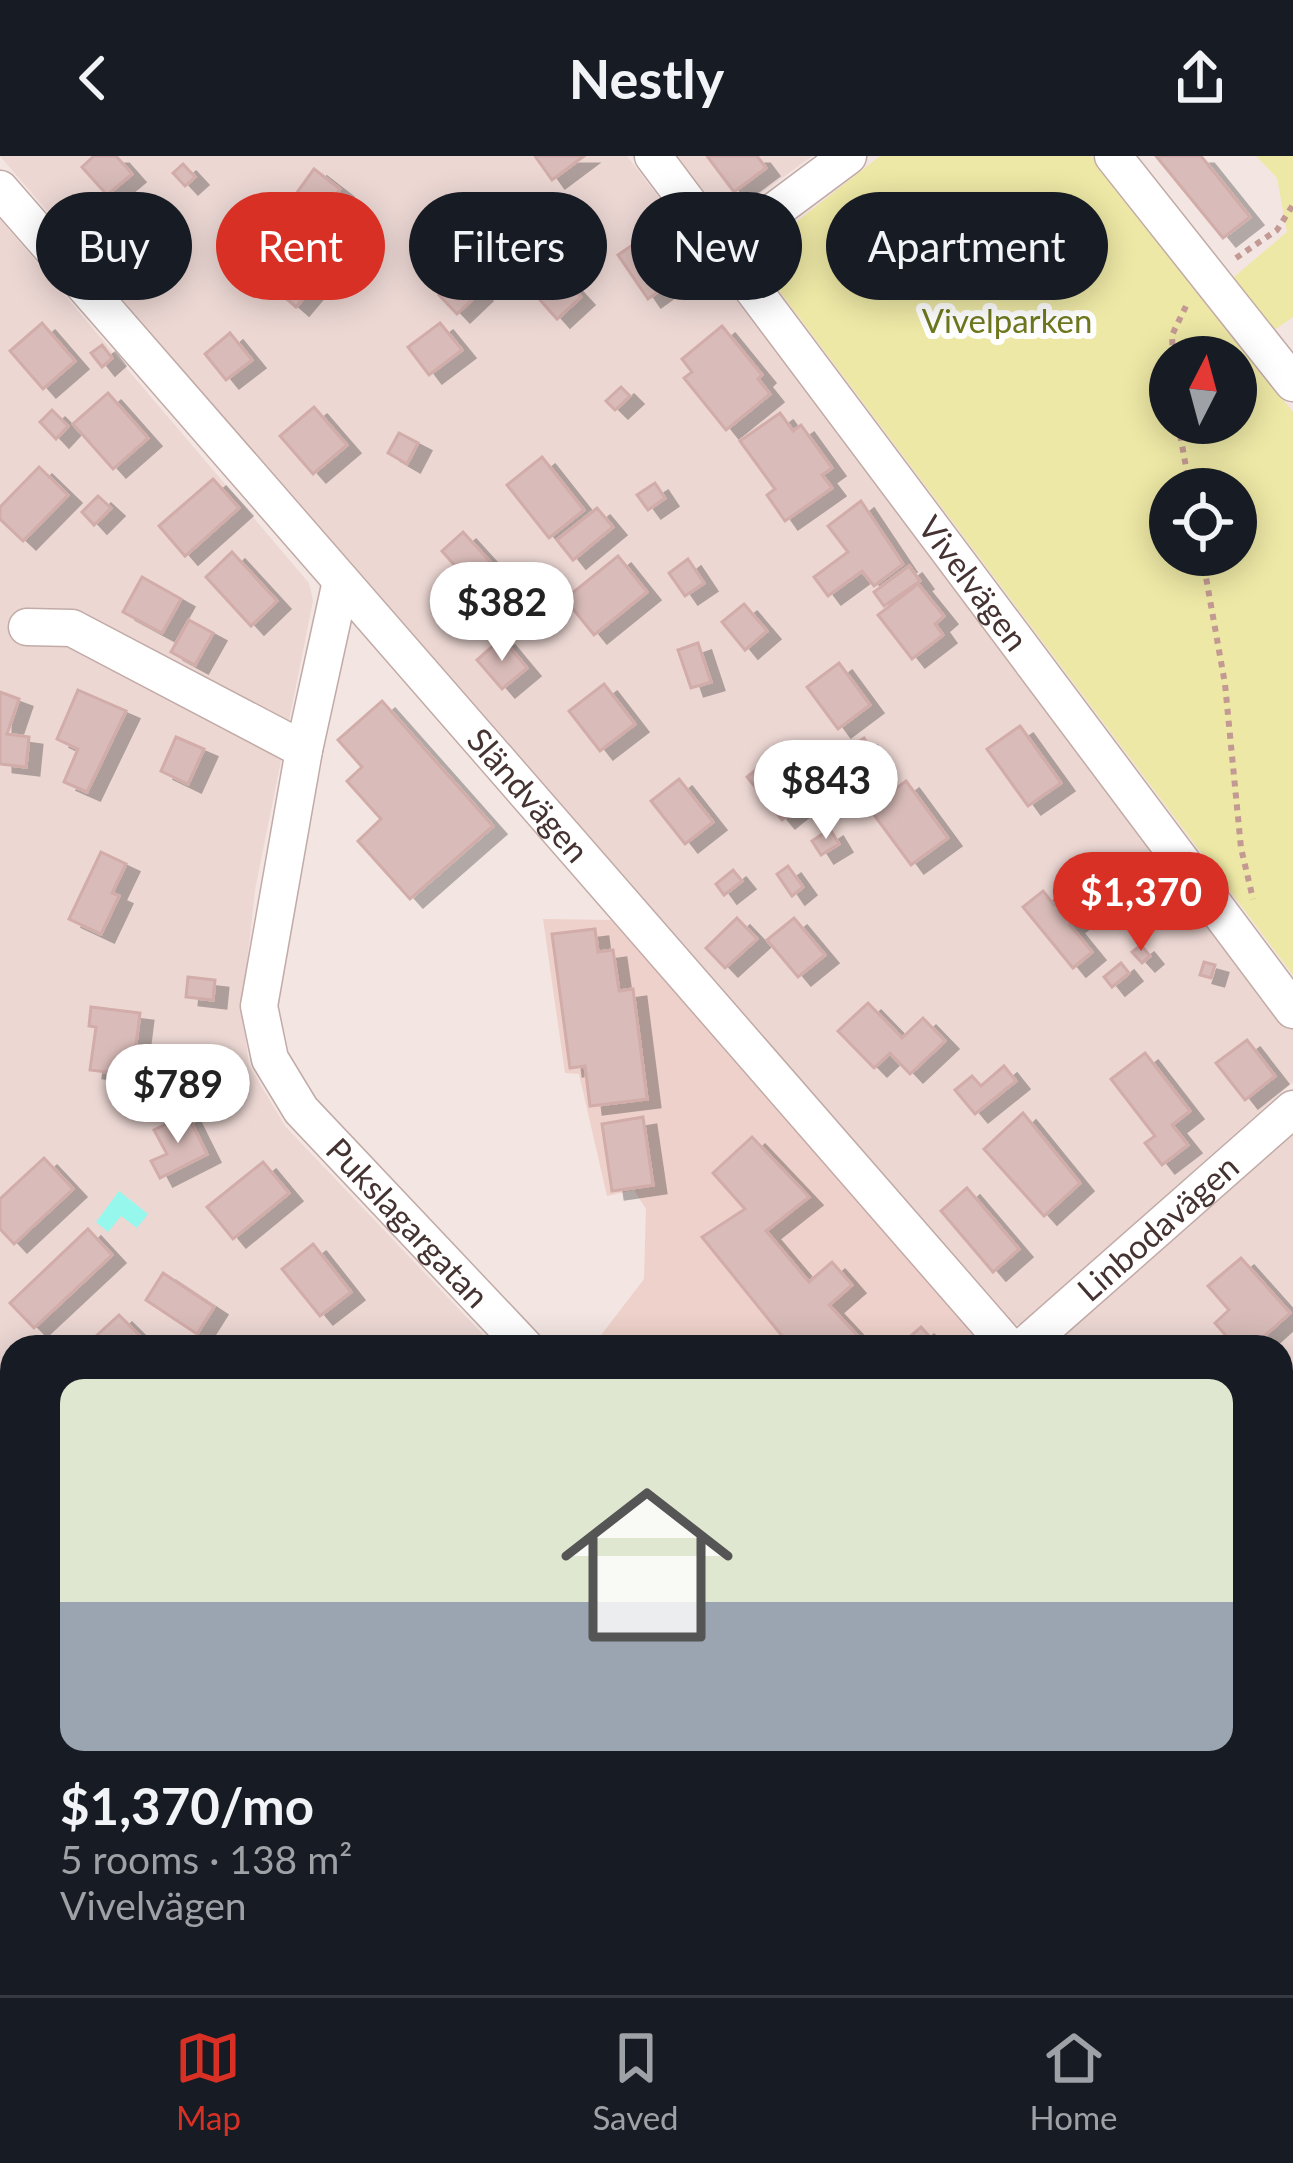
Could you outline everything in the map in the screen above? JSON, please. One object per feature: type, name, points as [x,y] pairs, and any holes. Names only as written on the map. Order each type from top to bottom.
[{"type":"street","name":"Vivelvägen","points":[[653,156],[679,192]]},
{"type":"street","points":[[800,192],[848,156]]},
{"type":"street","points":[[1113,156],[1293,383]]},
{"type":"street","name":"Sländvägen","points":[[0,189],[1000,1335]]},
{"type":"street","name":"Vivelvägen","points":[[760,300],[1293,1010]]},
{"type":"street","name":"Pukslagargatan","points":[[341,581],[304,750],[260,1006],[270,1059],[302,1110],[514,1335]]},
{"type":"street","points":[[27,627],[72,628],[304,750]]},
{"type":"street","name":"Linbodavägen","points":[[1037,1335],[1293,1109]]},
{"type":"path","points":[[1277,230],[1293,205]]},
{"type":"path","points":[[1206,576],[1226,684],[1241,848],[1262,932],[1246,948]]},
{"type":"shaded area","points":[[0,156],[627,156],[655,192],[631,192],[631,300],[738,300],[1293,1021],[1293,1082],[1021,1324],[999,1325],[123,300],[192,300],[192,192],[36,192],[36,198]]},
{"type":"shaded area","points":[[677,156],[812,156],[763,192],[704,192]]},
{"type":"shaded area","points":[[0,219],[36,261],[36,300],[69,300],[309,583],[313,601],[255,890],[242,1010],[249,1065],[285,1126],[484,1335],[0,1335]]},
{"type":"shaded area","points":[[543,919],[611,920],[973,1335],[601,1335],[644,1279],[646,1209],[634,1190],[607,1196],[579,1074],[565,1073]]},
{"type":"shaded area","points":[[1293,1130],[1293,1335],[1060,1335]]},
{"type":"green space","name":"Vivelparken","points":[[880,156],[1091,156],[1233,336],[1149,336],[1149,444],[1257,444],[1257,366],[1293,412],[1293,975],[786,300],[802,300],[802,217],[826,198],[826,300],[1108,300],[1108,192],[834,192]]},
{"type":"green space","points":[[1256,156],[1293,156],[1293,317],[1267,335],[1228,282],[1287,232],[1277,178]]},
{"type":"water","points":[[119,1191],[148,1214],[137,1228],[121,1216],[108,1232],[96,1222]]},
{"type":"building","points":[[94,156],[116,156],[132,174],[104,192],[82,167]]},
{"type":"building","points":[[535,156],[584,156],[552,180]]},
{"type":"building","points":[[707,156],[757,156],[766,168],[734,192]]},
{"type":"building","points":[[1156,156],[1201,156],[1250,217],[1223,238]]},
{"type":"building","points":[[183,164],[195,177],[185,186],[173,173]]},
{"type":"building","points":[[314,169],[340,189],[338,192],[297,192]]},
{"type":"building","points":[[631,246],[631,274],[618,255]]},
{"type":"building","points":[[444,300],[472,300],[457,314]]},
{"type":"building","points":[[540,300],[578,300],[557,319]]},
{"type":"building","points":[[42,323],[75,361],[43,389],[10,351]]},
{"type":"building","points":[[440,323],[462,350],[429,375],[408,347]]},
{"type":"building","points":[[722,326],[762,375],[758,379],[770,394],[726,430],[684,378],[692,372],[682,359]]},
{"type":"building","points":[[230,333],[252,360],[226,380],[205,354]]},
{"type":"building","points":[[102,345],[112,358],[102,367],[91,353]]},
{"type":"building","points":[[621,387],[630,396],[615,410],[606,401]]},
{"type":"building","points":[[108,393],[148,438],[113,469],[73,424]]},
{"type":"building","points":[[314,407],[347,445],[313,474],[280,436]]},
{"type":"building","points":[[52,410],[68,426],[56,439],[40,422]]},
{"type":"building","points":[[780,413],[793,431],[801,425],[832,468],[822,475],[832,488],[785,521],[767,495],[775,489],[740,441]]},
{"type":"building","points":[[399,433],[418,443],[407,464],[388,453]]},
{"type":"building","points":[[542,457],[584,510],[549,538],[507,485]]},
{"type":"building","points":[[39,467],[68,495],[23,541],[0,519],[0,507]]},
{"type":"building","points":[[213,479],[239,508],[185,556],[159,526]]},
{"type":"building","points":[[655,483],[665,498],[648,510],[637,495]]},
{"type":"building","points":[[98,496],[111,508],[94,525],[82,512]]},
{"type":"building","points":[[861,501],[903,564],[874,586],[862,571],[828,596],[814,577],[848,552],[828,526]]},
{"type":"building","points":[[597,508],[613,527],[573,560],[557,540]]},
{"type":"building","points":[[463,532],[503,576],[481,595],[442,551]]},
{"type":"building","points":[[232,552],[277,601],[251,626],[206,577]]},
{"type":"building","points":[[618,556],[647,592],[594,635],[565,599]]},
{"type":"building","points":[[688,559],[704,583],[685,596],[669,573]]},
{"type":"building","points":[[909,566],[920,581],[884,606],[874,592]]},
{"type":"building","points":[[142,577],[181,599],[162,633],[123,612]]},
{"type":"building","points":[[918,584],[944,616],[935,624],[943,635],[912,659],[878,615]]},
{"type":"building","points":[[744,604],[767,631],[745,650],[722,622]]},
{"type":"building","points":[[189,620],[213,633],[195,665],[171,652]]},
{"type":"building","points":[[502,638],[527,668],[502,689],[477,660]]},
{"type":"building","points":[[698,643],[711,682],[691,688],[678,650]]},
{"type":"building","points":[[839,663],[870,705],[838,729],[807,687]]},
{"type":"building","points":[[604,684],[635,724],[600,751],[569,711]]},
{"type":"building","points":[[78,690],[126,711],[87,792],[64,782],[78,749],[57,739]]},
{"type":"building","points":[[0,692],[19,699],[7,734],[29,737],[26,767],[0,764]]},
{"type":"building","points":[[382,701],[493,826],[410,899],[358,841],[381,819],[347,781],[362,767],[338,740]]},
{"type":"building","points":[[1020,726],[1061,783],[1028,806],[987,749]]},
{"type":"building","points":[[176,737],[204,749],[188,784],[161,771]]},
{"type":"building","points":[[864,738],[881,765],[840,792],[823,765]]},
{"type":"building","points":[[786,745],[821,788],[782,820],[747,777]]},
{"type":"building","points":[[679,779],[713,822],[685,844],[651,801]]},
{"type":"building","points":[[906,781],[948,838],[911,865],[869,808]]},
{"type":"building","points":[[830,829],[839,844],[821,855],[812,841]]},
{"type":"building","points":[[101,852],[126,864],[112,893],[119,896],[101,934],[69,919]]},
{"type":"building","points":[[788,866],[803,887],[792,896],[777,874]]},
{"type":"building","points":[[733,870],[742,881],[724,895],[716,884]]},
{"type":"building","points":[[1043,891],[1054,905],[1067,895],[1083,915],[1070,925],[1092,952],[1073,968],[1023,907]]},
{"type":"building","points":[[737,918],[757,939],[725,968],[706,948]]},
{"type":"building","points":[[794,918],[825,955],[798,977],[767,940]]},
{"type":"building","points":[[595,929],[598,952],[613,950],[619,991],[633,989],[647,1099],[590,1106],[585,1066],[570,1068],[552,934]]},
{"type":"building","points":[[1141,945],[1150,956],[1142,963],[1132,952]]},
{"type":"building","points":[[1204,962],[1215,965],[1211,978],[1200,975]]},
{"type":"building","points":[[1121,963],[1129,973],[1112,987],[1104,977]]},
{"type":"building","points":[[188,977],[215,980],[213,1000],[186,997]]},
{"type":"building","points":[[868,1003],[902,1038],[923,1018],[945,1041],[910,1074],[890,1053],[874,1068],[838,1031]]},
{"type":"building","points":[[91,1007],[140,1013],[132,1075],[90,1070],[96,1027],[89,1026]]},
{"type":"building","points":[[1247,1040],[1275,1076],[1245,1100],[1216,1063]]},
{"type":"building","points":[[1145,1053],[1190,1111],[1172,1125],[1188,1145],[1162,1165],[1145,1143],[1155,1136],[1111,1079]]},
{"type":"building","points":[[1004,1066],[1016,1081],[975,1114],[955,1090],[972,1076],[981,1086]]},
{"type":"building","points":[[1023,1113],[1080,1183],[1044,1216],[984,1149]]},
{"type":"building","points":[[187,1114],[207,1154],[160,1178],[151,1161],[167,1154],[154,1130]]},
{"type":"building","points":[[643,1117],[653,1185],[612,1191],[602,1124]]},
{"type":"building","points":[[752,1137],[809,1197],[766,1231],[809,1282],[832,1262],[852,1285],[829,1305],[857,1335],[781,1335],[702,1237],[745,1209],[713,1173]]},
{"type":"building","points":[[44,1158],[73,1189],[14,1244],[0,1229],[0,1199]]},
{"type":"building","points":[[263,1162],[289,1193],[233,1239],[207,1207]]},
{"type":"building","points":[[967,1188],[1019,1249],[993,1272],[941,1211]]},
{"type":"building","points":[[88,1229],[112,1255],[34,1328],[10,1303]]},
{"type":"building","points":[[313,1244],[351,1292],[320,1316],[282,1269]]},
{"type":"building","points":[[1241,1258],[1290,1313],[1265,1335],[1226,1335],[1215,1323],[1229,1310],[1208,1286]]},
{"type":"building","points":[[163,1273],[214,1307],[197,1334],[146,1300]]},
{"type":"building","points":[[119,1315],[139,1335],[97,1335]]}]
